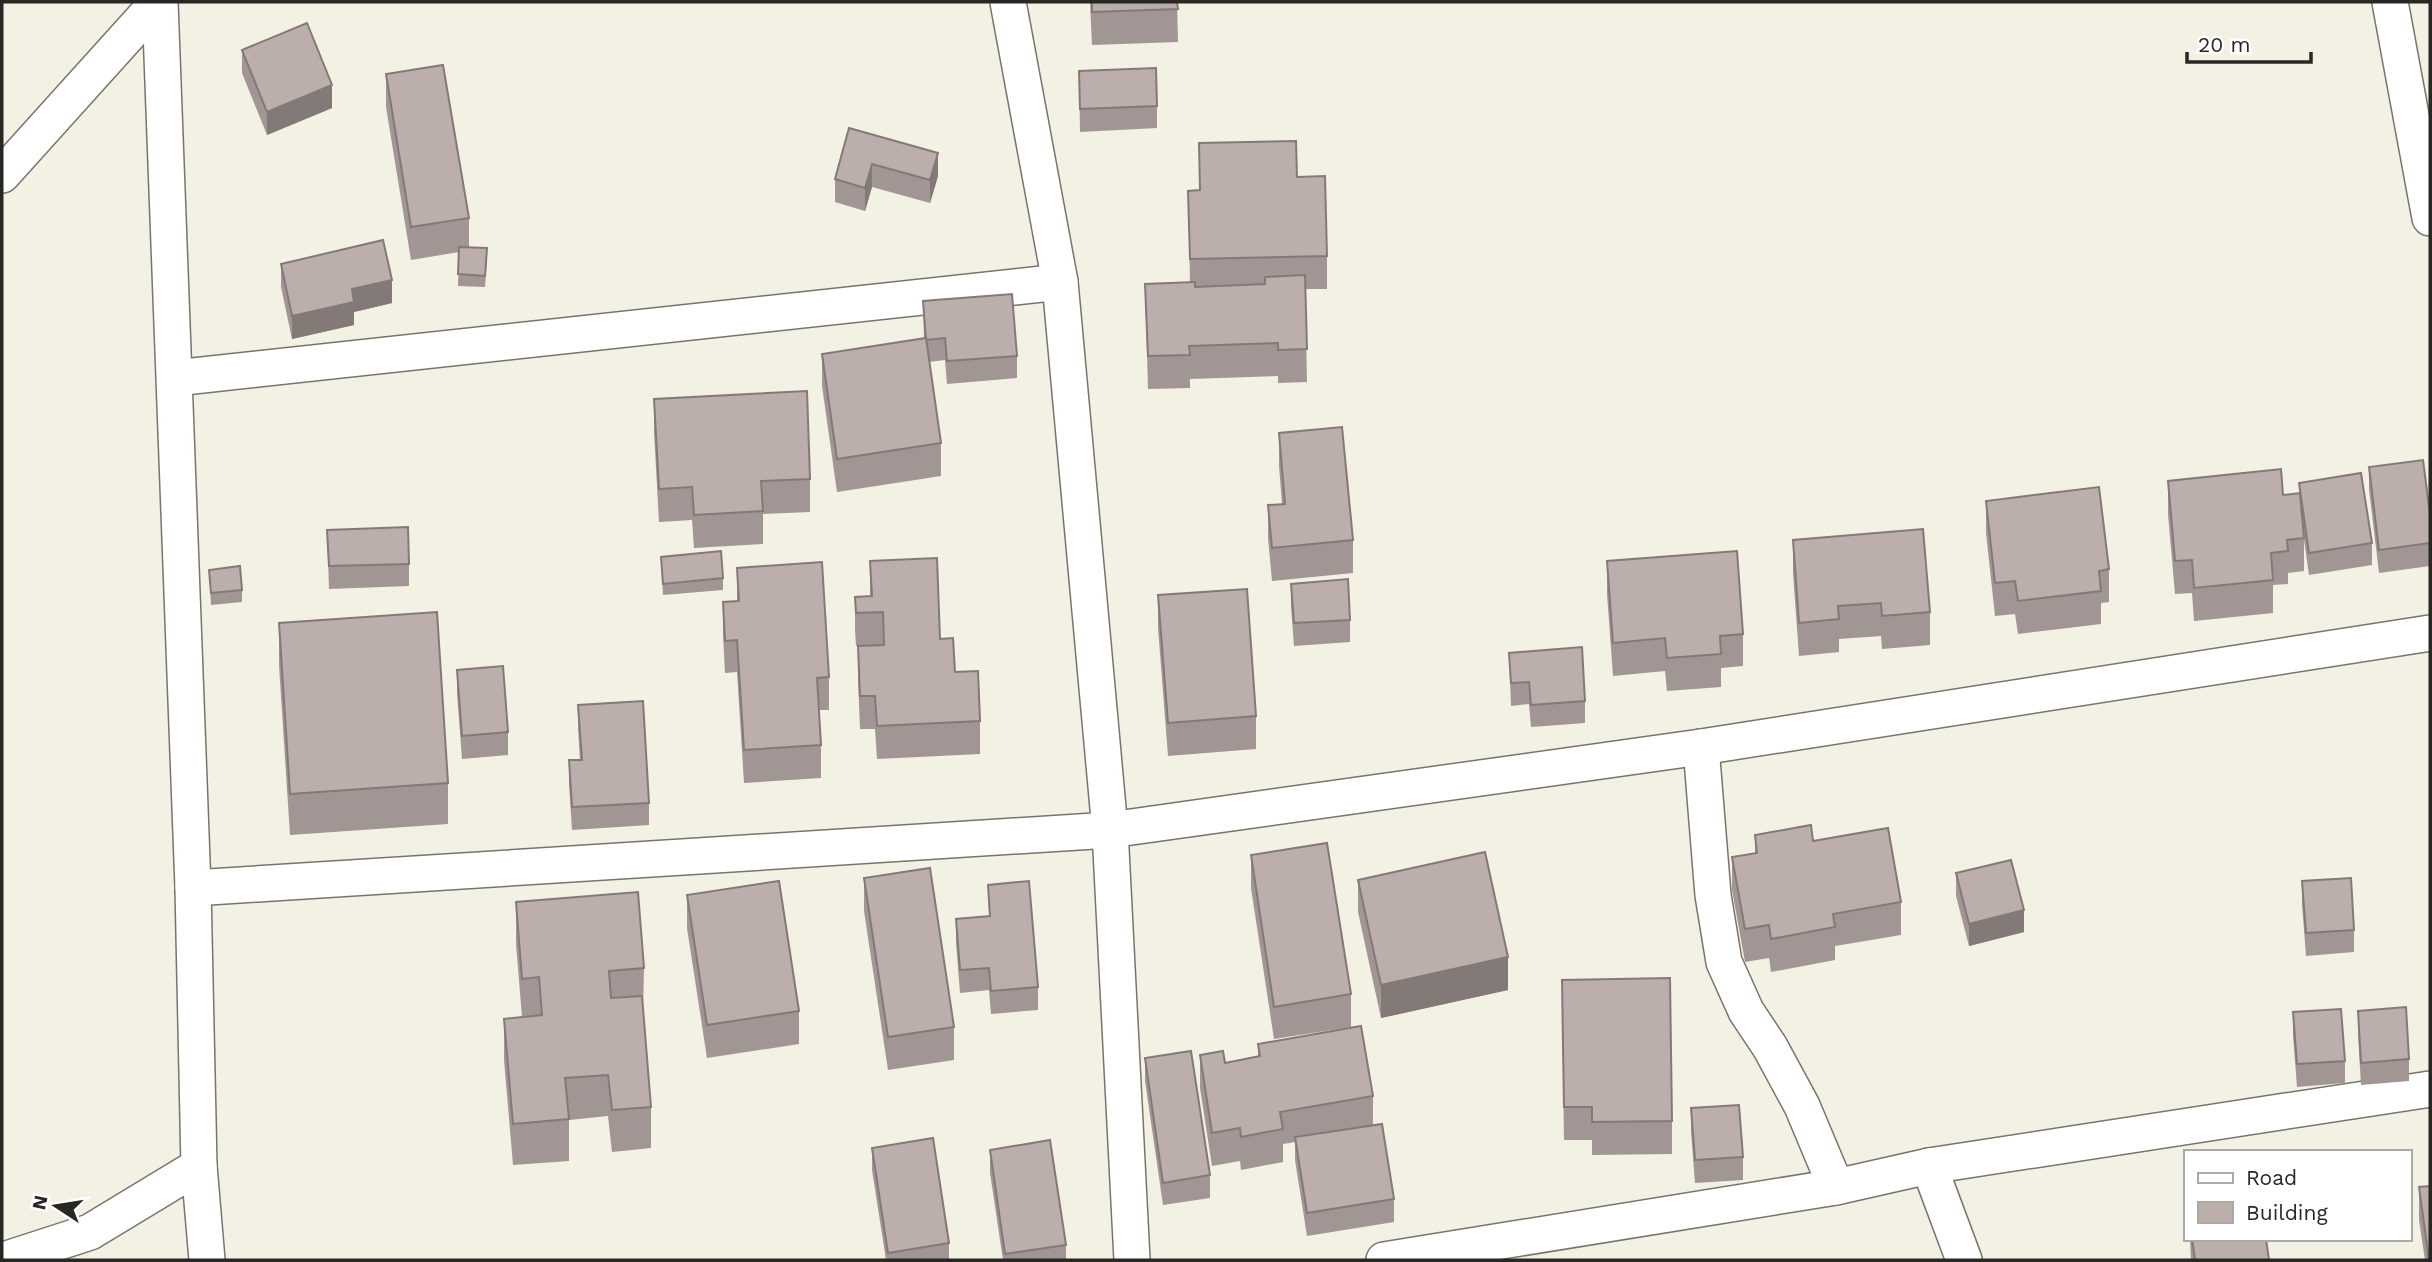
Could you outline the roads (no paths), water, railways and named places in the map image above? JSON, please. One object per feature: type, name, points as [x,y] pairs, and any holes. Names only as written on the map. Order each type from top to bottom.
[{"type":"street","points":[[2,175],[159,2]]},
{"type":"street","points":[[159,2],[194,888],[199,1166],[207,1260]]},
{"type":"street","points":[[1009,2],[1060,282],[1110,830],[1132,1260]]},
{"type":"street","points":[[2390,2],[2423,133],[2430,218]]},
{"type":"street","points":[[174,378],[1060,282]]},
{"type":"street","points":[[194,888],[1110,830],[1701,747],[2430,633]]},
{"type":"street","points":[[1701,747],[1713,895],[1724,962],[1746,1011],[1770,1047],[1801,1106],[1836,1186]]},
{"type":"street","points":[[1384,1260],[1836,1186],[1929,1166],[2430,1089]]},
{"type":"street","points":[[9,1258],[90,1232],[199,1166]]},
{"type":"street","points":[[1929,1166],[1964,1260]]}]
